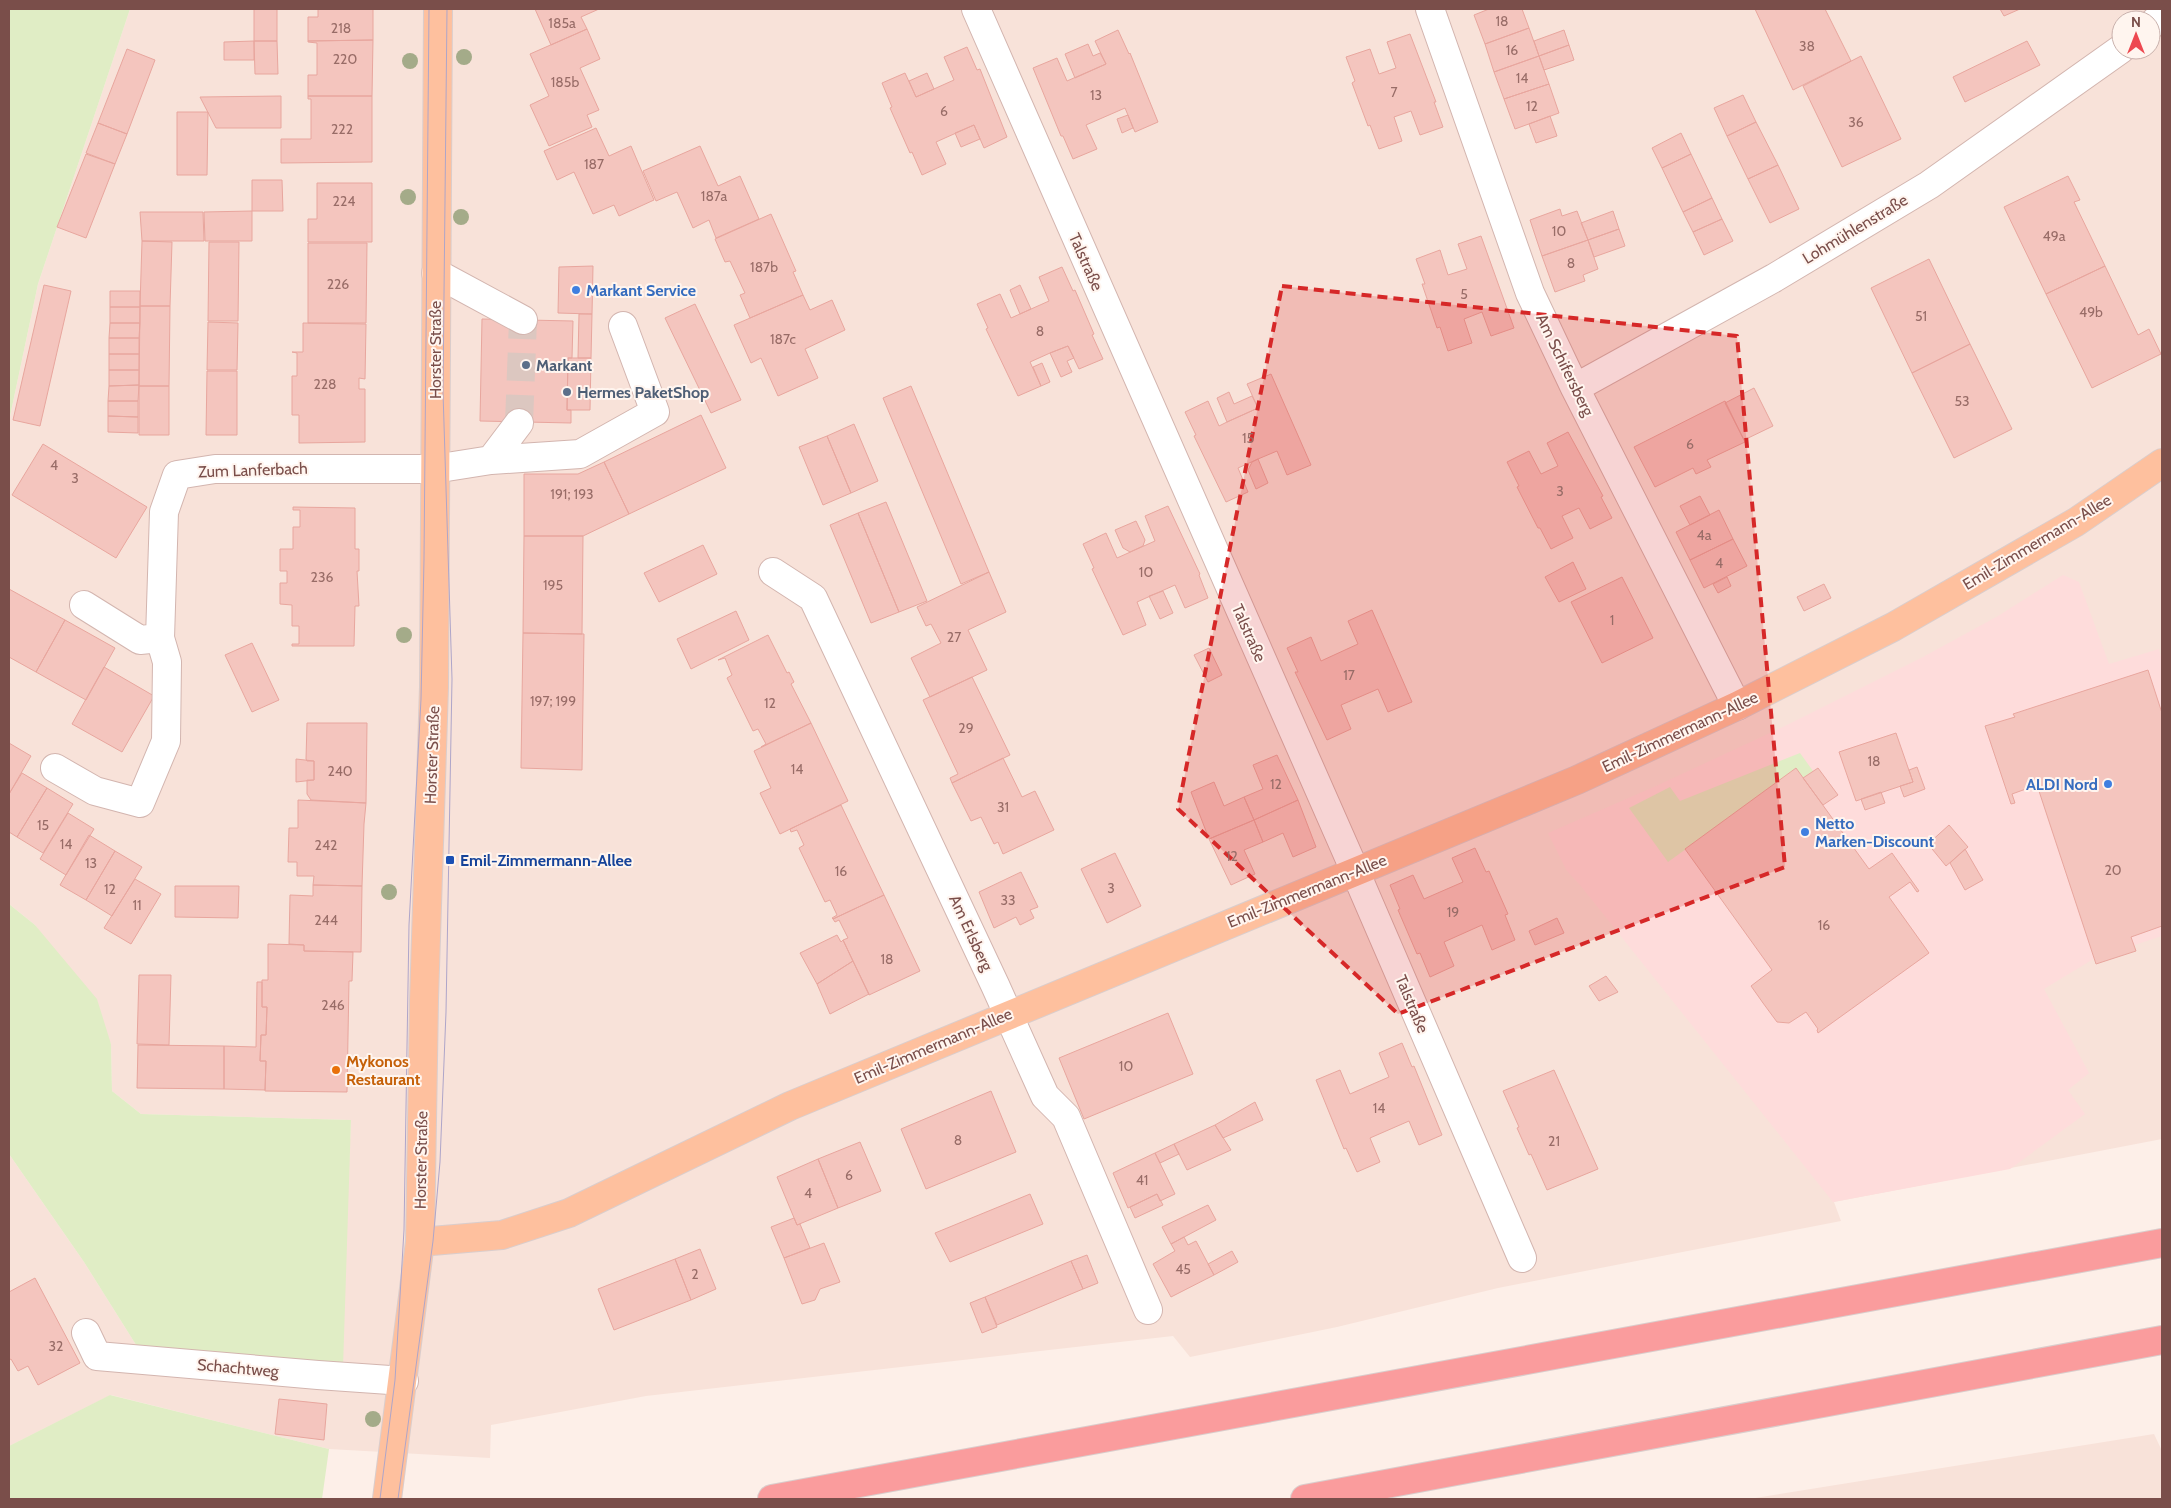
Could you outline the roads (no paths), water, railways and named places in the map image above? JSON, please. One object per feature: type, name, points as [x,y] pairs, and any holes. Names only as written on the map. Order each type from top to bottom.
[{"type":"highway","points":[[772,1499],[2162,1243]]},
{"type":"highway","points":[[1304,1499],[2162,1340]]},
{"type":"main road","name":"Horster Straße","points":[[387,1499],[404,1381],[420,1242],[424,1000],[434,687],[438,9]]},
{"type":"main road","name":"Emil-Zimmermann-Allee","points":[[420,1242],[502,1235],[569,1213],[790,1106],[1008,1014],[1577,780],[1737,706],[1902,622],[2076,522],[2162,463]]},
{"type":"street","name":"Talstraße","points":[[976,9],[1355,871],[1522,1258]]},
{"type":"street","name":"Am Schifersberg","points":[[1430,9],[1530,293],[1737,706]]},
{"type":"street","name":"Lohmühlenstraße","points":[[1576,388],[1774,278],[1929,186],[2111,56]]},
{"type":"street","points":[[436,273],[523,320]]},
{"type":"street","points":[[434,469],[491,460],[580,454],[655,412],[623,326]]},
{"type":"street","points":[[491,460],[519,422]]},
{"type":"street","name":"Zum Lanferbach","points":[[55,768],[95,791],[140,803],[166,741],[168,662],[160,638],[164,512],[177,475],[215,469],[434,469]]},
{"type":"street","name":"Am Erlsberg","points":[[773,572],[813,598],[1045,1096],[1066,1117],[1148,1310]]},
{"type":"street","points":[[84,605],[140,640],[160,638]]},
{"type":"street","name":"Schachtweg","points":[[86,1333],[97,1356],[404,1381]]},
{"type":"tunnel","points":[[519,423],[523,320]]},
{"type":"tram line","points":[[380,1499],[395,1380],[404,1230],[409,925],[421,699],[424,559],[429,9]]},
{"type":"tram line","points":[[398,1499],[433,1241],[440,1162],[446,1012],[452,679],[443,392],[447,9]]},
{"type":"place","name":"Markant Service","points":[[576,290]]},
{"type":"place","name":"Markant","points":[[526,365]]},
{"type":"place","name":"Hermes PaketShop","points":[[567,392]]},
{"type":"place","name":"ALDI Nord","points":[[2108,784]]},
{"type":"place","name":"Netto Marken-Discount","points":[[1805,832]]},
{"type":"place","name":"Emil-Zimmermann-Allee","points":[[450,860]]},
{"type":"place","name":"Mykonos Restaurant","points":[[336,1070]]}]
